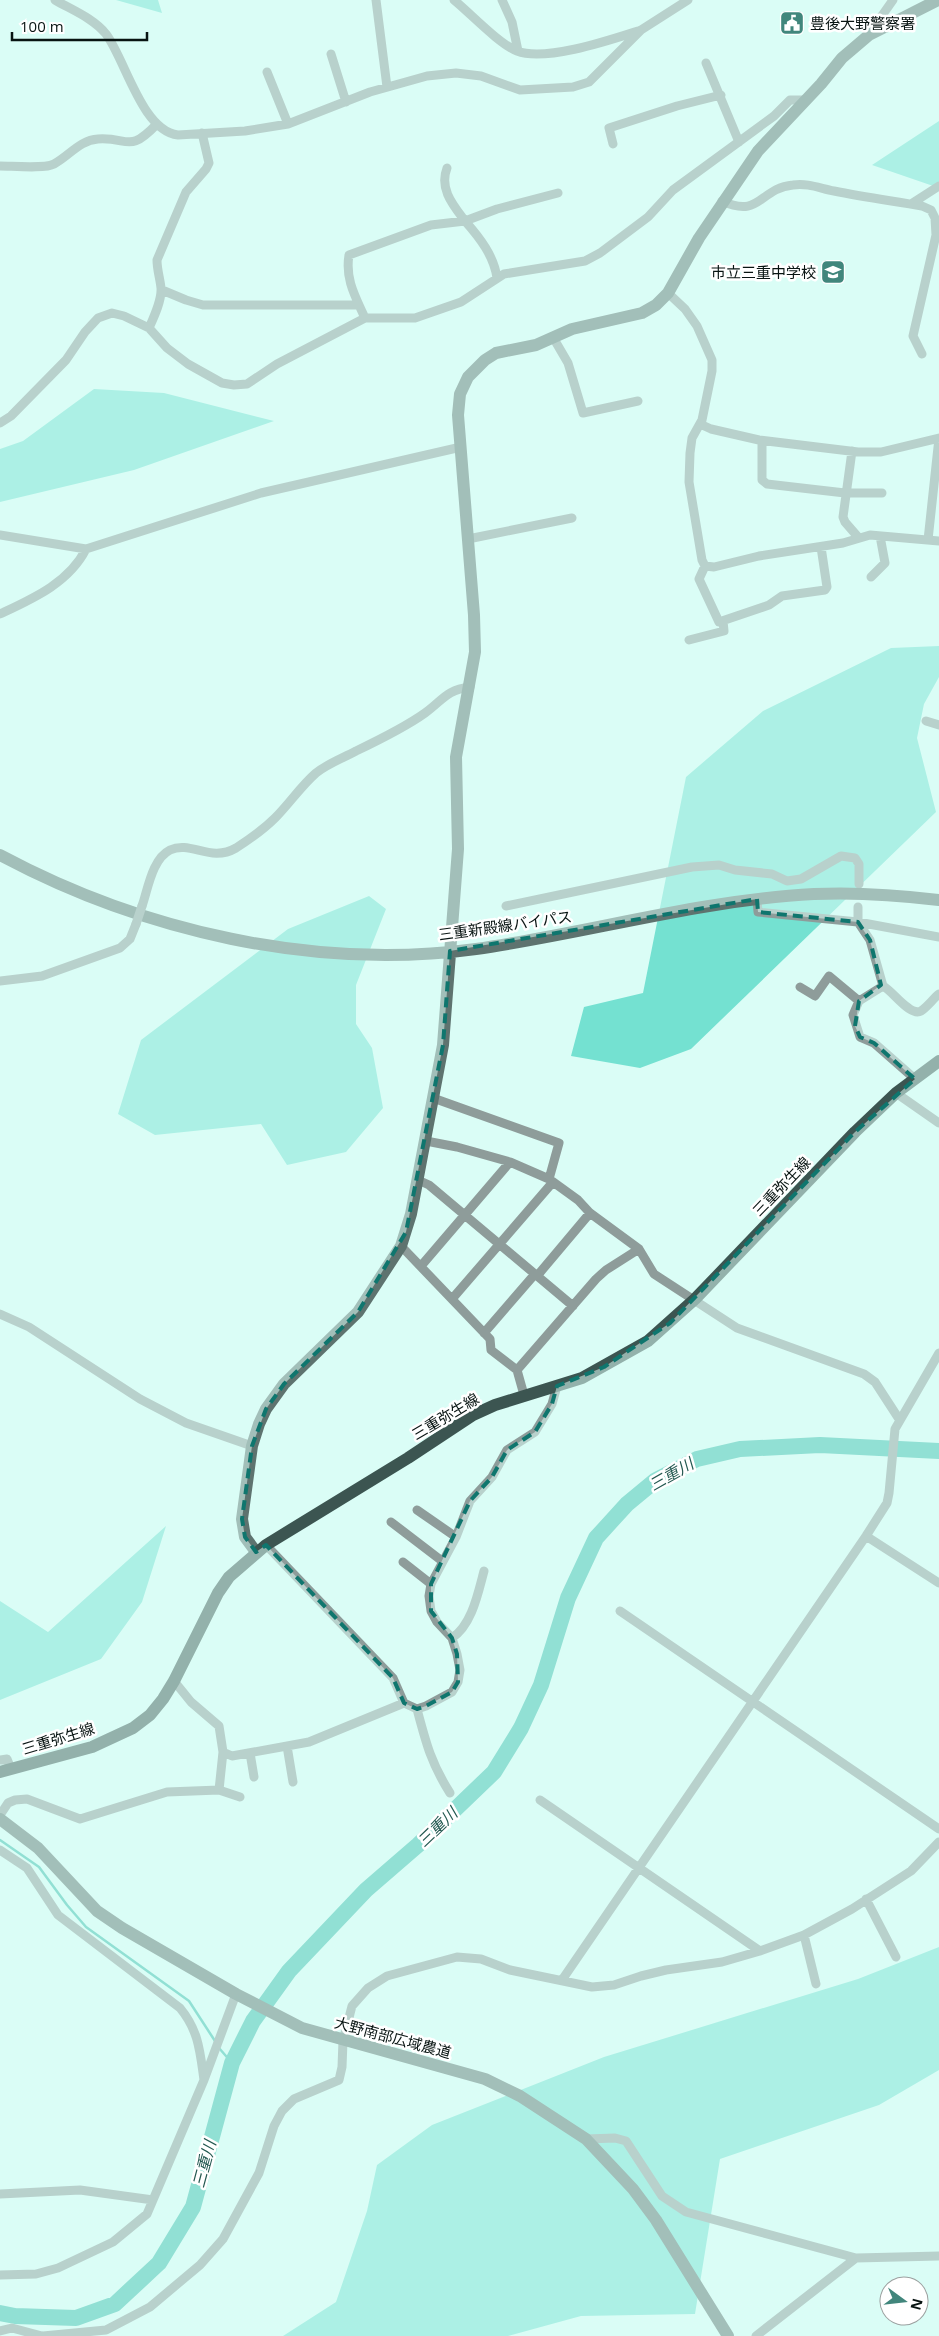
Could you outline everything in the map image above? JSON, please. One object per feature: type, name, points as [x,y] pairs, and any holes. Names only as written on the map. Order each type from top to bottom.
[{"type":"main road","name":"三重弥生線","points":[[5,1771],[92,1747],[133,1728],[150,1715],[174,1681],[218,1593],[229,1577],[261,1548],[408,1458],[473,1415],[524,1395],[557,1386],[604,1367],[648,1341],[695,1299],[855,1132],[896,1094],[939,1061]]},
{"type":"street","points":[[55,0],[93,21],[106,35],[139,99],[157,124],[170,134],[245,130],[288,124],[387,87],[427,76],[456,73],[481,76],[520,90],[573,87],[589,82],[641,30],[688,0]]},
{"type":"street","points":[[376,0],[387,87]]},
{"type":"street","points":[[454,0],[504,43],[527,54],[562,51],[597,44],[641,30]]},
{"type":"street","points":[[502,0],[512,22],[518,51]]},
{"type":"street","points":[[869,35],[893,0]]},
{"type":"street","points":[[557,1386],[552,1404],[535,1432],[507,1450],[492,1477],[470,1501],[456,1537],[442,1560],[431,1584],[429,1596],[431,1611],[437,1622],[452,1638],[460,1670],[458,1682],[452,1692],[417,1709],[404,1703],[393,1678],[261,1548],[245,1537],[242,1528],[252,1446],[259,1424],[274,1396],[358,1312],[401,1246],[411,1214],[426,1141],[443,1045],[458,849],[456,757],[460,724],[470,687],[475,652],[474,615],[458,415],[460,394],[468,378],[485,360],[496,353],[536,345],[572,329],[642,313],[656,305],[668,293],[682,265],[722,201],[758,151],[842,58],[869,35],[938,0]]},
{"type":"street","points":[[331,54],[346,102]]},
{"type":"street","points":[[706,63],[721,95],[739,142]]},
{"type":"street","points":[[267,72],[288,124]]},
{"type":"street","points":[[613,144],[609,128],[678,106],[721,95]]},
{"type":"street","points":[[0,422],[11,416],[66,360],[85,332],[98,318],[112,313],[149,328],[167,348],[188,364],[222,383],[234,385],[247,384],[277,364],[365,318],[415,318],[461,302],[504,274],[585,260],[600,253],[648,217],[673,190],[774,116],[790,100],[804,100]]},
{"type":"street","points":[[0,166],[53,166],[80,145],[97,139],[130,143],[143,138],[157,124]]},
{"type":"street","points":[[149,328],[155,316],[162,290],[157,269],[158,260],[186,192],[209,163],[202,133]]},
{"type":"street","points":[[447,168],[444,183],[448,199],[478,236],[495,264],[497,278]]},
{"type":"street","points":[[722,201],[736,207],[749,208],[775,190],[790,185],[810,184],[833,191],[912,204],[931,210],[935,218],[936,235],[913,336],[922,354]]},
{"type":"street","points":[[912,204],[939,186]]},
{"type":"street","points":[[365,318],[349,282],[346,268],[348,255],[431,226],[465,221],[558,193]]},
{"type":"street","points":[[162,290],[203,305],[359,305]]},
{"type":"street","points":[[668,293],[674,296],[697,326],[712,360],[712,371],[700,424],[692,438],[689,482],[702,560],[705,566]]},
{"type":"street","points":[[554,338],[568,363],[583,414],[638,401]]},
{"type":"street","points":[[700,424],[711,429],[762,440],[852,451],[880,452],[939,438],[928,540]]},
{"type":"street","points":[[762,440],[762,480],[767,484],[845,493],[882,493]]},
{"type":"street","points":[[0,535],[86,549],[261,493],[461,447]]},
{"type":"street","points":[[852,451],[843,517],[844,522],[858,537]]},
{"type":"street","points":[[468,540],[572,518]]},
{"type":"street","points":[[705,566],[714,568],[760,556],[843,543],[858,537],[880,536],[939,541]]},
{"type":"street","points":[[871,577],[885,563],[880,536]]},
{"type":"street","points":[[705,566],[699,579],[719,622],[769,605],[782,596],[825,590],[827,587],[821,547]]},
{"type":"street","points":[[0,614],[34,598],[64,577],[80,562],[86,549]]},
{"type":"street","points":[[689,640],[724,631],[723,620]]},
{"type":"street","points":[[0,981],[42,976],[120,948],[130,939],[159,860],[170,850],[179,848],[212,854],[225,854],[274,819],[316,773],[427,712],[447,693],[458,688],[470,687]]},
{"type":"street","points":[[926,721],[939,725]]},
{"type":"street","name":"三重新殿線バイパス","points":[[0,855],[74,892],[137,915],[194,931],[246,942],[325,952],[383,954],[450,951],[485,947],[756,899],[858,893],[939,900]]},
{"type":"street","points":[[506,906],[692,867],[718,865],[735,870],[772,874],[787,881],[801,879],[841,856],[855,858],[859,864],[858,884]]},
{"type":"street","points":[[756,899],[758,912],[858,922],[939,937]]},
{"type":"street","points":[[858,907],[858,922],[870,940],[883,986],[914,1012],[920,1012],[939,994]]},
{"type":"street","points":[[800,987],[815,996],[829,976],[859,1001]]},
{"type":"street","points":[[883,986],[859,1001],[854,1015],[860,1037],[874,1043],[915,1079]]},
{"type":"street","points":[[896,1094],[939,1123]]},
{"type":"street","points":[[433,1098],[559,1143],[551,1181],[452,1299]]},
{"type":"street","points":[[426,1141],[457,1146],[510,1162],[551,1181],[639,1249],[654,1274],[737,1328],[864,1374],[875,1382],[899,1419]]},
{"type":"street","points":[[421,1266],[510,1162]]},
{"type":"street","points":[[418,1180],[429,1185],[573,1306]]},
{"type":"street","points":[[484,1333],[590,1213]]},
{"type":"street","points":[[401,1246],[490,1339],[491,1350],[516,1370],[524,1395]]},
{"type":"street","points":[[516,1370],[606,1270],[639,1249]]},
{"type":"street","points":[[0,1314],[28,1327],[140,1399],[186,1423],[252,1446]]},
{"type":"street","points":[[562,1980],[866,1536],[886,1503],[889,1493],[895,1429],[899,1419],[939,1353]]},
{"type":"street","points":[[416,1510],[456,1537]]},
{"type":"street","points":[[391,1522],[442,1560]]},
{"type":"street","points":[[866,1536],[939,1583]]},
{"type":"street","points":[[403,1562],[431,1584]]},
{"type":"street","points":[[452,1638],[461,1632],[477,1596],[484,1572]]},
{"type":"street","points":[[620,1611],[753,1700],[939,1829]]},
{"type":"street","points":[[174,1681],[191,1702],[220,1726],[223,1752],[219,1790]]},
{"type":"street","points":[[223,1752],[232,1756],[308,1742],[404,1703]]},
{"type":"street","points":[[417,1709],[428,1752],[435,1769],[450,1794]]},
{"type":"street","points":[[288,1746],[293,1782]]},
{"type":"street","points":[[250,1752],[254,1777]]},
{"type":"street","points":[[0,1760],[7,1759],[5,1771]]},
{"type":"street","points":[[0,1817],[8,1803],[27,1799],[80,1819],[167,1792],[219,1790],[240,1797]]},
{"type":"street","points":[[540,1800],[760,1951]]},
{"type":"street","name":"大野南部広域農道","points":[[0,1817],[38,1848],[97,1911],[122,1928],[239,1995],[302,2028],[485,2080],[520,2096],[586,2139],[633,2189],[656,2220],[728,2336]]},
{"type":"street","points":[[0,2330],[12,2328],[43,2336],[106,2330],[150,2307],[200,2265],[223,2239],[259,2173],[274,2126],[282,2111],[294,2099],[339,2080],[342,2067],[343,2041],[352,2006],[368,1988],[387,1976],[457,1956],[481,1959],[510,1970],[592,1986],[614,1985],[641,1976],[722,1962],[804,1935],[910,1871],[939,1842]]},
{"type":"street","points":[[0,1850],[27,1868],[58,1915],[180,2008],[191,2021],[197,2034],[204,2080]]},
{"type":"street","points":[[866,1899],[896,1957]]},
{"type":"street","points":[[804,1935],[816,1984]]},
{"type":"street","points":[[0,2274],[36,2274],[58,2268],[113,2242],[147,2214],[204,2080],[222,2030],[239,1995]]},
{"type":"street","points":[[586,2139],[615,2138],[626,2141],[662,2196],[686,2212],[856,2258],[939,2256]]},
{"type":"street","points":[[0,2194],[80,2190],[153,2200]]},
{"type":"street","points":[[756,2336],[856,2258]]},
{"type":"highlighted area","points":[[757,899],[758,912],[858,922],[870,940],[881,985],[859,1001],[855,1026],[860,1037],[874,1043],[915,1079],[855,1132],[670,1323],[604,1367],[557,1386],[552,1404],[535,1432],[507,1450],[492,1477],[470,1501],[431,1584],[431,1611],[452,1638],[457,1654],[458,1682],[452,1692],[426,1706],[417,1709],[404,1703],[393,1678],[266,1545],[256,1552],[245,1537],[242,1519],[252,1446],[266,1409],[284,1384],[358,1312],[406,1232],[443,1045],[450,951]]},
{"type":"green space","points":[[116,0],[158,0],[162,13]]},
{"type":"green space","points":[[939,121],[939,188],[872,165]]},
{"type":"green space","points":[[94,389],[164,393],[274,421],[134,470],[0,502],[0,449],[23,441]]},
{"type":"green space","points":[[939,646],[939,677],[924,704],[917,738],[936,812],[691,1049],[640,1068],[571,1056],[584,1007],[643,993],[686,777],[763,711],[891,648]]},
{"type":"green space","points":[[369,896],[386,909],[356,985],[356,1024],[372,1048],[383,1108],[346,1152],[287,1165],[261,1124],[155,1135],[118,1114],[141,1040],[288,929]]},
{"type":"green space","points":[[166,1526],[142,1602],[101,1659],[0,1700],[0,1601],[48,1632]]},
{"type":"green space","points":[[939,1947],[939,2070],[879,2105],[720,2159],[695,2314],[581,2316],[508,2336],[283,2336],[336,2302],[367,2211],[377,2165],[432,2125],[604,2057],[858,1979]]},
{"type":"waterway","name":"三重川","points":[[0,2313],[15,2316],[76,2318],[115,2304],[159,2263],[193,2207],[232,2063],[253,2021],[289,1971],[366,1890],[418,1845],[494,1772],[521,1728],[541,1685],[568,1598],[596,1538],[627,1504],[656,1480],[697,1459],[740,1449],[820,1445],[939,1451]]},
{"type":"waterway","points":[[0,1840],[39,1867],[86,1927],[189,2001],[215,2041]]},
{"type":"waterway","points":[[219,2048],[232,2063]]},
{"type":"place","name":"豊後大野警察署","points":[[792,23]]},
{"type":"place","name":"市立三重中学校","points":[[833,272]]}]
